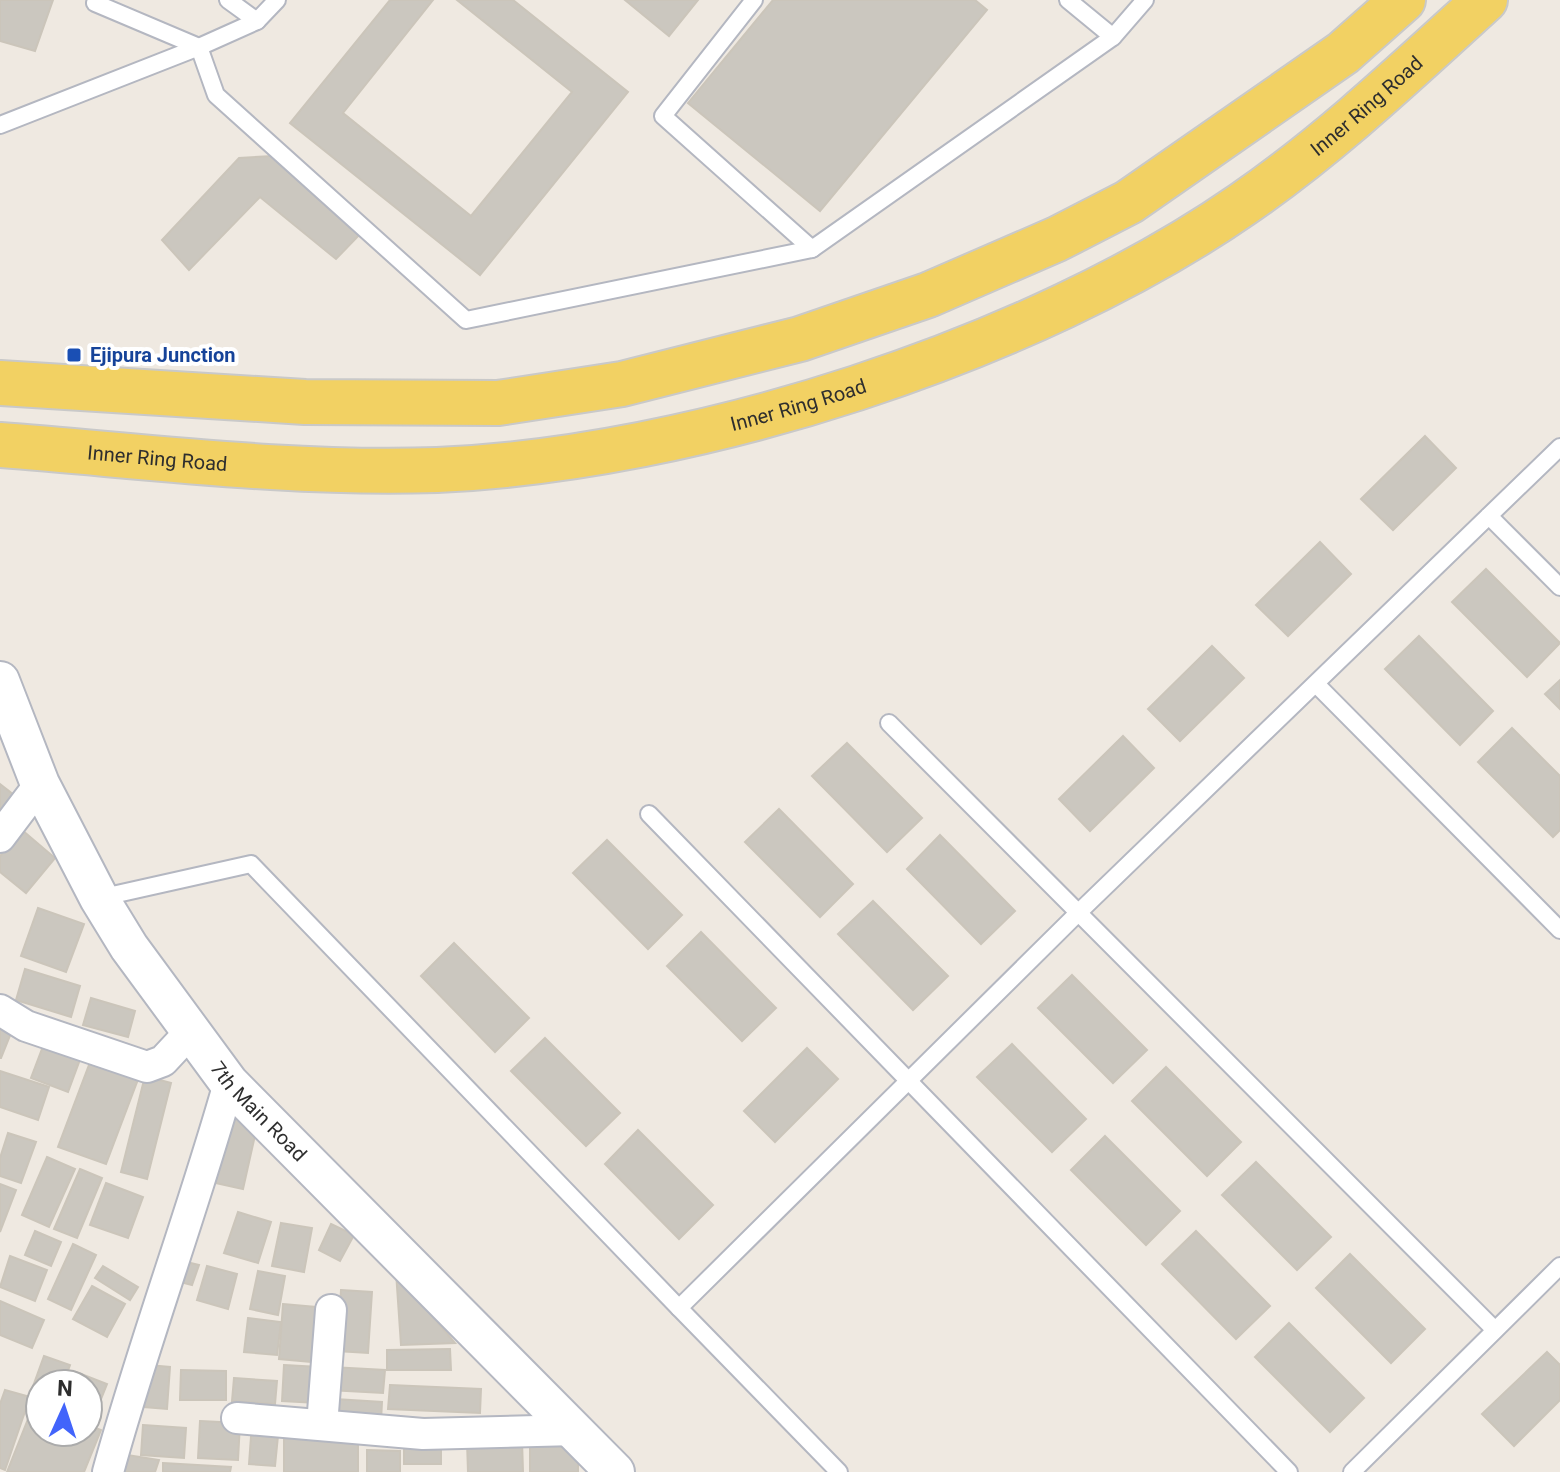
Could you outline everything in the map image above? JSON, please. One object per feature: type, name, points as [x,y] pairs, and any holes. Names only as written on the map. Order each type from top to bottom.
[{"type":"main road","points":[[0,383],[305,402],[498,403],[622,384],[800,339],[928,295],[1057,239],[1129,202],[1343,53],[1403,0]]},
{"type":"main road","name":"Inner Ring Road","points":[[0,445],[297,468],[433,470],[510,465],[712,429],[853,389],[1074,302],[1180,243],[1243,203],[1375,100],[1485,0]]},
{"type":"street","name":"7th Main Road","points":[[0,681],[40,784],[99,898],[129,947],[229,1083],[615,1472]]},
{"type":"street","points":[[0,837],[40,784]]},
{"type":"street","points":[[0,1010],[26,1026],[147,1067],[163,1061],[191,1031]]},
{"type":"street","points":[[108,1472],[135,1373],[199,1191],[229,1083]]},
{"type":"street","points":[[322,1425],[331,1310]]},
{"type":"street","points":[[237,1418],[423,1434],[576,1430]]},
{"type":"lane","points":[[228,0],[257,21]]},
{"type":"lane","points":[[0,125],[257,21],[277,0]]},
{"type":"lane","points":[[754,0],[663,116],[812,249]]},
{"type":"lane","points":[[1068,0],[1113,37]]},
{"type":"lane","points":[[95,3],[199,47],[216,95],[466,320],[812,249],[1113,37],[1145,0]]},
{"type":"lane","points":[[679,1308],[1078,913],[1560,447]]},
{"type":"lane","points":[[1489,516],[1560,587]]},
{"type":"lane","points":[[1316,684],[1560,930]]},
{"type":"lane","points":[[889,723],[1495,1330]]},
{"type":"lane","points":[[649,814],[1289,1472]]},
{"type":"lane","points":[[99,898],[251,864],[839,1472]]},
{"type":"lane","points":[[1352,1472],[1560,1266]]},
{"type":"building","points":[[0,0],[53,0],[35,51],[0,41]]},
{"type":"building","points":[[390,0],[433,0],[343,113],[471,216],[572,92],[457,0],[513,0],[628,92],[480,275],[290,123]]},
{"type":"building","points":[[625,0],[698,0],[669,36]]},
{"type":"building","points":[[773,0],[975,0],[987,10],[820,211],[688,103]]},
{"type":"building","points":[[273,156],[362,232],[336,259],[260,197],[189,270],[162,240],[239,158]]},
{"type":"building","points":[[1425,436],[1456,468],[1393,530],[1361,499]]},
{"type":"building","points":[[1320,542],[1351,574],[1288,636],[1256,605]]},
{"type":"building","points":[[1486,569],[1560,643],[1527,677],[1452,602]]},
{"type":"building","points":[[1419,636],[1493,711],[1460,745],[1385,669]]},
{"type":"building","points":[[1212,646],[1244,678],[1180,741],[1148,709]]},
{"type":"building","points":[[1560,680],[1560,709],[1545,694]]},
{"type":"building","points":[[1512,728],[1560,776],[1560,830],[1553,837],[1478,762]]},
{"type":"building","points":[[1123,736],[1154,768],[1090,831],[1059,799]]},
{"type":"building","points":[[847,743],[922,818],[887,852],[812,776]]},
{"type":"building","points":[[0,784],[23,802],[0,830]]},
{"type":"building","points":[[779,809],[853,884],[820,917],[745,842]]},
{"type":"building","points":[[22,830],[55,858],[26,893],[0,872],[0,856]]},
{"type":"building","points":[[940,835],[1015,911],[981,944],[907,869]]},
{"type":"building","points":[[607,840],[682,915],[648,949],[573,873]]},
{"type":"building","points":[[873,901],[948,976],[913,1010],[838,934]]},
{"type":"building","points":[[38,908],[84,924],[66,972],[21,956]]},
{"type":"building","points":[[701,932],[776,1008],[742,1041],[667,966]]},
{"type":"building","points":[[454,943],[529,1018],[495,1052],[421,976]]},
{"type":"building","points":[[25,969],[80,986],[71,1017],[16,1000]]},
{"type":"building","points":[[1072,975],[1147,1050],[1113,1083],[1038,1008]]},
{"type":"building","points":[[91,998],[135,1011],[128,1037],[83,1025]]},
{"type":"building","points":[[0,1028],[11,1033],[1,1058],[0,1058]]},
{"type":"building","points":[[545,1038],[620,1113],[586,1146],[511,1071]]},
{"type":"building","points":[[45,1041],[82,1054],[68,1092],[31,1078]]},
{"type":"building","points":[[1012,1044],[1086,1119],[1052,1152],[977,1077]]},
{"type":"building","points":[[807,1048],[838,1079],[775,1142],[744,1111]]},
{"type":"building","points":[[92,1057],[140,1074],[106,1164],[58,1147]]},
{"type":"building","points":[[1166,1067],[1241,1142],[1207,1176],[1132,1101]]},
{"type":"building","points":[[0,1071],[49,1087],[38,1120],[0,1107]]},
{"type":"building","points":[[145,1076],[171,1083],[147,1179],[121,1172]]},
{"type":"building","points":[[225,1115],[258,1122],[243,1189],[211,1182]]},
{"type":"building","points":[[638,1130],[713,1205],[679,1239],[605,1164]]},
{"type":"building","points":[[8,1133],[36,1142],[21,1183],[0,1176],[0,1158]]},
{"type":"building","points":[[1105,1136],[1180,1211],[1146,1245],[1071,1170]]},
{"type":"building","points":[[47,1157],[75,1169],[49,1227],[22,1215]]},
{"type":"building","points":[[1256,1162],[1331,1237],[1297,1270],[1222,1195]]},
{"type":"building","points":[[80,1169],[102,1178],[77,1238],[54,1229]]},
{"type":"building","points":[[106,1183],[143,1197],[128,1238],[90,1225]]},
{"type":"building","points":[[0,1184],[16,1190],[0,1232]]},
{"type":"building","points":[[238,1212],[271,1222],[258,1263],[224,1253]]},
{"type":"building","points":[[281,1223],[312,1228],[304,1272],[272,1266]]},
{"type":"building","points":[[331,1224],[354,1235],[340,1261],[319,1250]]},
{"type":"building","points":[[35,1231],[61,1242],[51,1266],[25,1255]]},
{"type":"building","points":[[1196,1231],[1270,1306],[1236,1339],[1162,1264]]},
{"type":"building","points":[[73,1244],[96,1255],[71,1310],[48,1299]]},
{"type":"building","points":[[1350,1254],[1425,1329],[1391,1363],[1316,1288]]},
{"type":"building","points":[[10,1256],[47,1270],[35,1301],[0,1287]]},
{"type":"building","points":[[174,1259],[199,1265],[192,1285],[169,1279]]},
{"type":"building","points":[[103,1266],[138,1287],[130,1300],[95,1278]]},
{"type":"building","points":[[207,1266],[237,1274],[228,1309],[197,1300]]},
{"type":"building","points":[[258,1271],[285,1276],[278,1315],[250,1309]]},
{"type":"building","points":[[396,1272],[455,1343],[401,1345]]},
{"type":"building","points":[[92,1286],[125,1304],[107,1337],[73,1319]]},
{"type":"building","points":[[341,1290],[372,1292],[368,1353],[337,1351]]},
{"type":"building","points":[[0,1301],[44,1320],[32,1348],[0,1335]]},
{"type":"building","points":[[283,1304],[327,1308],[322,1363],[279,1359]]},
{"type":"building","points":[[248,1318],[281,1322],[277,1355],[244,1352]]},
{"type":"building","points":[[1289,1323],[1364,1398],[1330,1432],[1255,1357]]},
{"type":"building","points":[[450,1349],[451,1370],[387,1370],[387,1350]]},
{"type":"building","points":[[1547,1352],[1560,1365],[1560,1400],[1514,1446],[1482,1414]]},
{"type":"building","points":[[44,1356],[70,1365],[69,1368],[40,1368]]},
{"type":"building","points":[[148,1365],[170,1367],[167,1409],[144,1407]]},
{"type":"building","points":[[284,1365],[319,1367],[317,1403],[282,1401]]},
{"type":"building","points":[[331,1367],[385,1370],[383,1393],[329,1390]]},
{"type":"building","points":[[181,1370],[226,1371],[226,1400],[180,1400]]},
{"type":"building","points":[[234,1378],[277,1381],[275,1404],[232,1401]]},
{"type":"building","points":[[390,1385],[481,1389],[480,1413],[388,1409]]},
{"type":"building","points":[[5,1390],[24,1395],[24,1415],[5,1470],[0,1468],[0,1404]]},
{"type":"building","points":[[335,1399],[382,1402],[381,1421],[334,1419]]},
{"type":"building","points":[[200,1421],[240,1423],[238,1460],[198,1458]]},
{"type":"building","points":[[252,1423],[279,1426],[275,1466],[249,1464]]},
{"type":"building","points":[[143,1425],[186,1428],[184,1458],[141,1455]]},
{"type":"building","points":[[24,1429],[24,1448],[94,1448],[84,1472],[7,1472]]},
{"type":"building","points":[[284,1433],[358,1434],[358,1472],[284,1472]]},
{"type":"building","points":[[522,1440],[523,1472],[468,1472],[467,1442]]},
{"type":"building","points":[[404,1442],[441,1443],[441,1464],[404,1464]]},
{"type":"building","points":[[530,1443],[578,1443],[578,1472],[530,1472]]},
{"type":"building","points":[[367,1450],[400,1451],[400,1472],[367,1472]]},
{"type":"building","points":[[121,1454],[159,1460],[155,1472],[117,1472]]},
{"type":"building","points":[[163,1463],[231,1467],[230,1472],[163,1472]]},
{"type":"place","name":"Ejipura Junction","points":[[74,355]]}]
